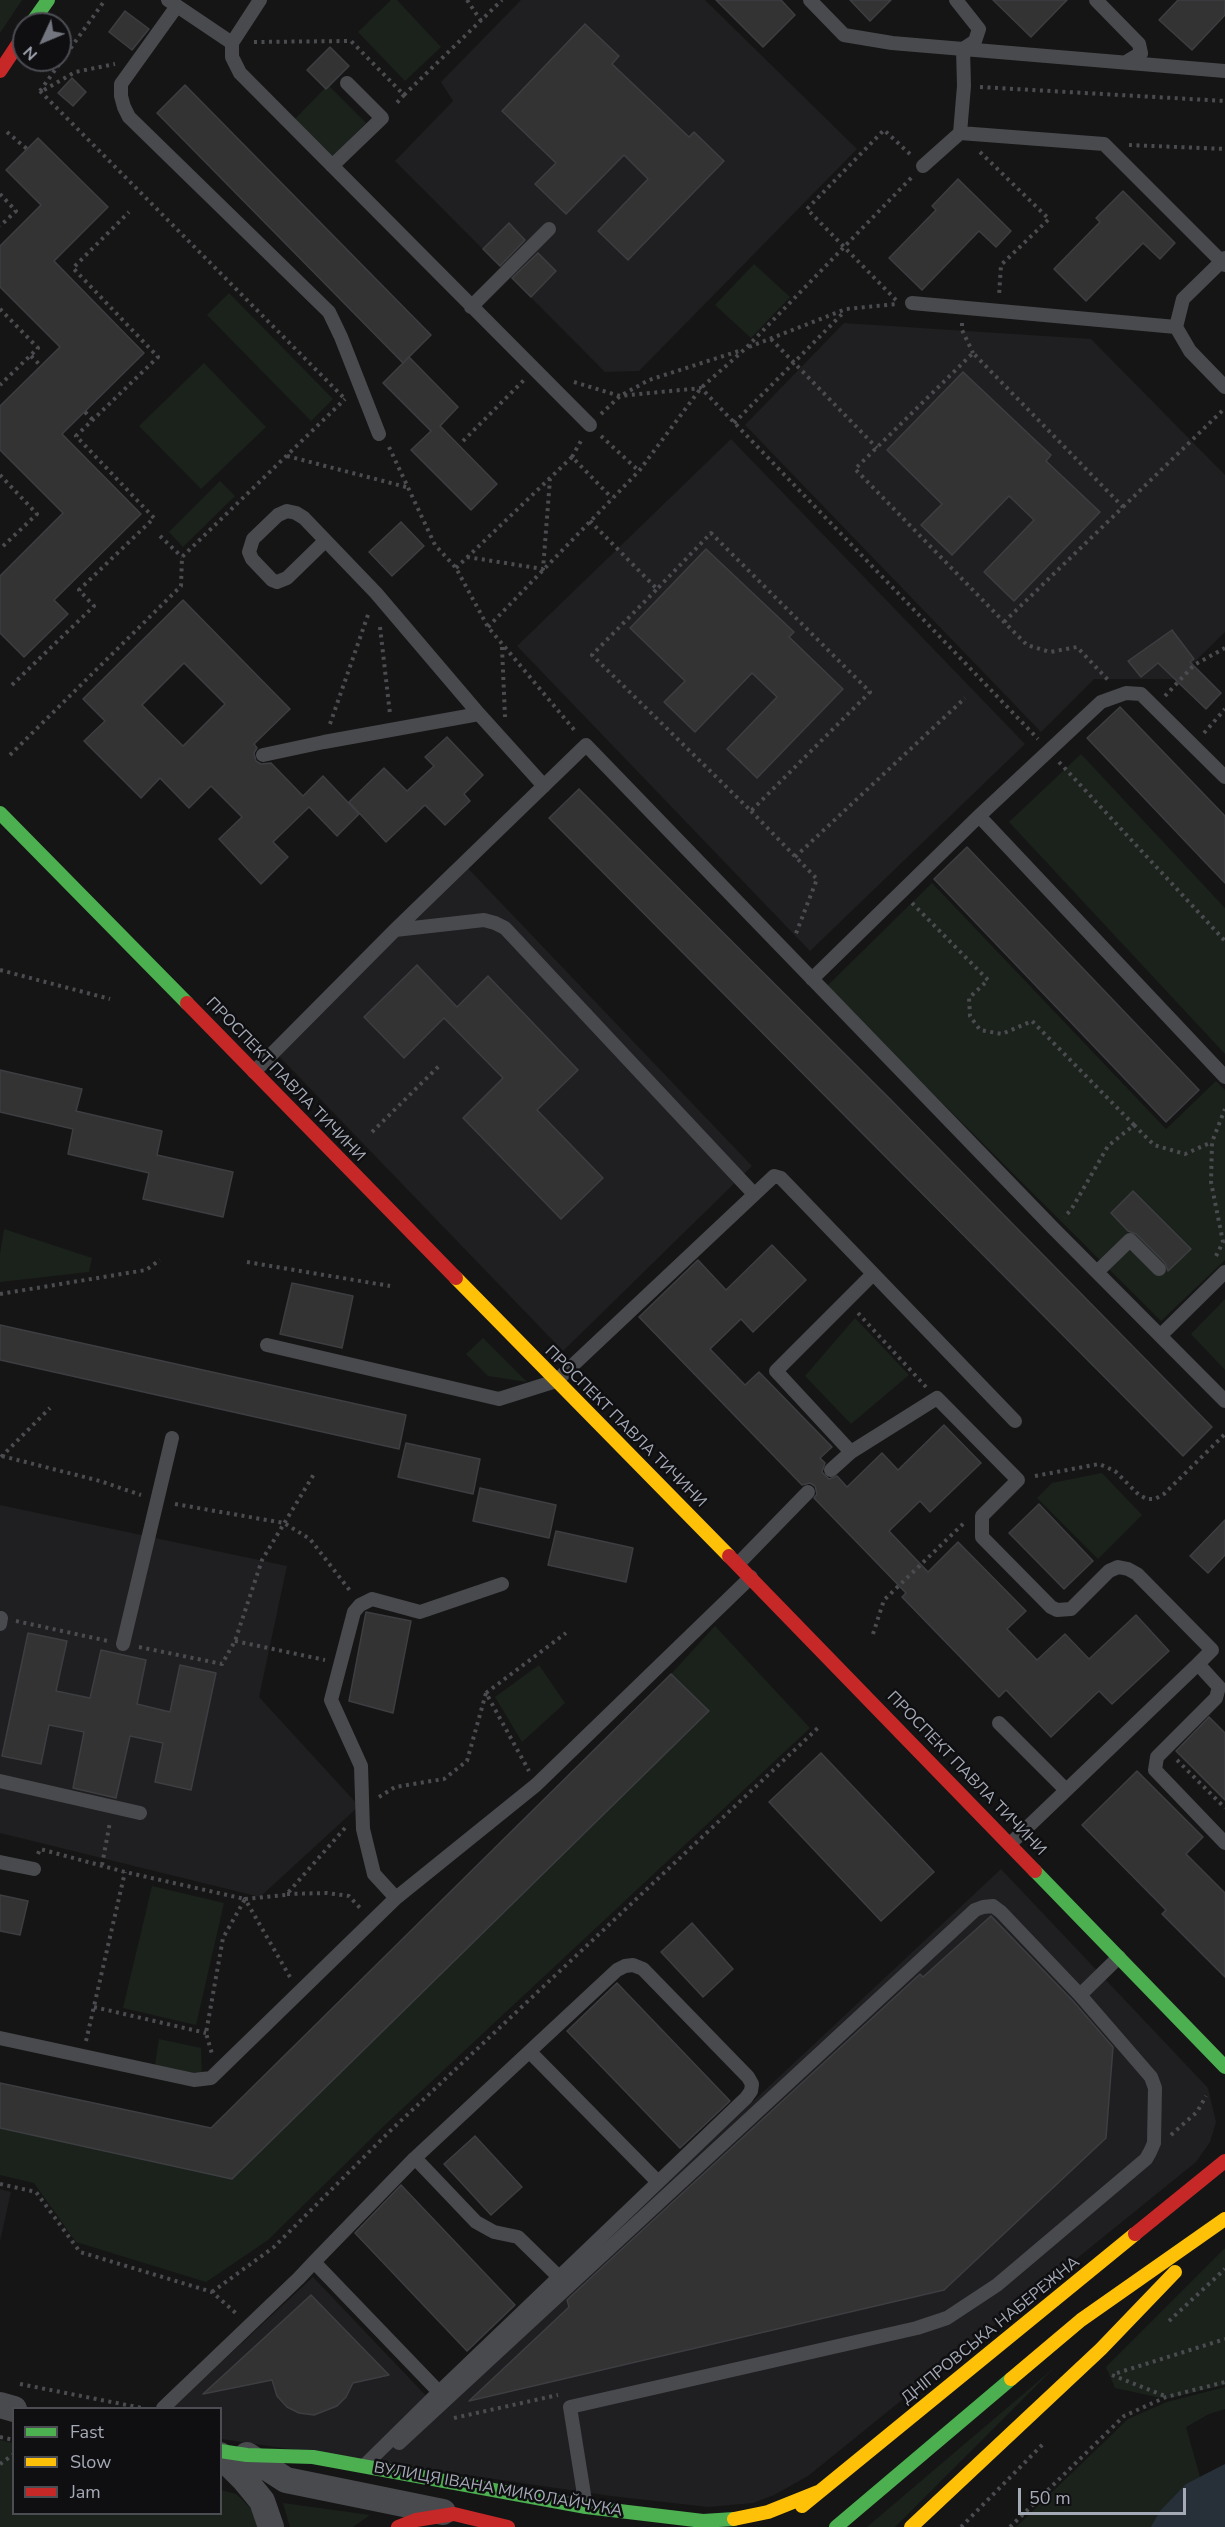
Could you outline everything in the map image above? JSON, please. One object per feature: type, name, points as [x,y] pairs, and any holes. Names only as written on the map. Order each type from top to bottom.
[{"type":"street","points":[[0,71],[12,53]]},
{"type":"street","name":"ПРОСПЕКТ ПАВЛА ТИЧИНИ","points":[[0,813],[556,1382],[751,1577],[1225,2067]]},
{"type":"street","name":"ДНІПРОВСЬКА НАБЕРЕЖНА","points":[[786,2520],[1225,2161]]},
{"type":"street","points":[[836,2527],[1081,2320],[1225,2219]]},
{"type":"street","points":[[911,2527],[1101,2349],[1225,2219]]},
{"type":"street","name":"ВУЛИЦЯ ІВАНА МИКОЛАЙЧУКА","points":[[222,2453],[313,2457],[363,2468],[586,2507],[703,2521],[737,2519],[768,2512],[818,2492]]},
{"type":"street","points":[[222,2455],[262,2501],[271,2527]]},
{"type":"street","name":"ВУЛИЦЯ ІВАНА МИКОЛАЙЧУКА","points":[[247,2456],[286,2480],[508,2527]]},
{"type":"street","points":[[398,2527],[416,2520],[454,2514]]},
{"type":"lane","points":[[260,0],[232,43],[232,57],[240,74],[590,425]]},
{"type":"lane","points":[[810,0],[844,35],[892,43],[1225,71]]},
{"type":"lane","points":[[956,0],[979,29],[975,41],[963,49]]},
{"type":"lane","points":[[1096,0],[1139,44],[1141,53],[1125,62]]},
{"type":"lane","points":[[232,43],[172,3],[141,58],[121,84],[121,96],[129,117],[329,312],[379,434]]},
{"type":"lane","points":[[923,166],[960,133],[964,86],[963,49]]},
{"type":"lane","points":[[332,166],[382,118],[347,83]]},
{"type":"lane","points":[[960,133],[1104,144],[1224,262],[1183,299],[1176,327],[1190,351],[1225,387]]},
{"type":"lane","points":[[471,307],[549,229]]},
{"type":"lane","points":[[912,303],[998,309],[1176,327]]},
{"type":"lane","points":[[325,541],[287,578],[277,582],[272,580],[252,559],[249,552],[253,539],[278,515],[287,511],[296,513],[325,541],[376,593],[505,744],[544,786]]},
{"type":"lane","points":[[812,979],[1094,706],[1121,694],[1141,694],[1225,777]]},
{"type":"lane","points":[[263,755],[479,714]]},
{"type":"lane","points":[[254,1072],[394,930],[586,745],[1054,1229],[1225,1401]]},
{"type":"lane","points":[[979,816],[1225,1077]]},
{"type":"lane","points":[[394,930],[484,921],[505,928],[754,1194]]},
{"type":"lane","points":[[267,1345],[499,1399],[556,1382],[774,1176],[781,1179],[1016,1421]]},
{"type":"lane","points":[[1097,1272],[1130,1240],[1159,1269]]},
{"type":"lane","points":[[1161,1335],[1225,1272]]},
{"type":"lane","points":[[851,1452],[776,1371],[873,1274]]},
{"type":"lane","points":[[831,1470],[851,1452],[937,1398],[1018,1480],[982,1516],[982,1537],[1051,1607],[1057,1611],[1071,1609],[1109,1571],[1118,1567],[1128,1569],[1137,1574],[1212,1650],[1010,1844]]},
{"type":"lane","points":[[123,1644],[172,1438]]},
{"type":"lane","points":[[738,1564],[808,1492]]},
{"type":"lane","points":[[0,2038],[194,2080],[211,2078],[396,1898],[536,1785],[751,1577]]},
{"type":"lane","points":[[396,1898],[374,1874],[363,1829],[361,1766],[331,1700],[354,1612],[360,1605],[372,1599],[420,1612],[502,1584]]},
{"type":"lane","points":[[1198,1664],[1215,1682],[1219,1692],[1216,1698],[1154,1763],[1158,1775],[1225,1843]]},
{"type":"lane","points":[[999,1723],[1066,1791]]},
{"type":"lane","points":[[0,1781],[135,1812]]},
{"type":"lane","points":[[0,1862],[34,1869]]},
{"type":"lane","points":[[399,2444],[975,1910],[983,1906],[993,1906],[1080,1995],[1151,2078],[1155,2088],[1154,2143],[1146,2159],[997,2285],[947,2318],[917,2328],[570,2407],[586,2507]]},
{"type":"lane","points":[[1080,1995],[1119,1957]]},
{"type":"lane","points":[[165,2407],[314,2262],[415,2158],[617,1970],[633,1965],[643,1969],[748,2077],[752,2084],[751,2091],[363,2468]]},
{"type":"lane","points":[[530,2052],[658,2182]]},
{"type":"lane","points":[[415,2158],[476,2222],[494,2232],[518,2237],[559,2277]]},
{"type":"lane","points":[[314,2262],[439,2392]]},
{"type":"path","points":[[40,92],[105,0]]},
{"type":"path","points":[[467,0],[481,21]]},
{"type":"path","points":[[382,118],[502,0]]},
{"type":"path","points":[[232,43],[351,41],[404,95]]},
{"type":"path","points":[[40,92],[75,72],[141,58]]},
{"type":"path","points":[[964,86],[1225,101]]},
{"type":"path","points":[[40,92],[353,407]]},
{"type":"path","points":[[488,627],[639,471],[701,388],[746,348],[844,246],[923,166],[884,130],[807,209],[844,246],[900,304],[846,309],[771,339],[746,348],[649,380],[620,396],[590,425],[639,471]]},
{"type":"path","points":[[7,132],[27,149]]},
{"type":"path","points":[[960,133],[1049,219],[1001,266],[998,309]]},
{"type":"path","points":[[1104,144],[1225,149]]},
{"type":"path","points":[[0,194],[16,211],[0,226]]},
{"type":"path","points":[[141,205],[147,199]]},
{"type":"path","points":[[12,686],[94,606],[79,590],[154,518],[76,436],[158,357],[74,268],[129,212]]},
{"type":"path","points":[[962,307],[962,330],[973,353],[1123,507]]},
{"type":"path","points":[[0,309],[38,348],[0,385]]},
{"type":"path","points":[[734,423],[846,309]]},
{"type":"path","points":[[771,339],[877,448]]},
{"type":"path","points":[[973,353],[855,470],[1027,645],[1050,652],[1077,647],[1121,694]]},
{"type":"path","points":[[31,356],[41,366]]},
{"type":"path","points":[[463,441],[534,370],[620,396],[701,388]]},
{"type":"path","points":[[701,388],[1048,750],[1225,941]]},
{"type":"path","points":[[10,755],[181,586],[182,557],[345,399]]},
{"type":"path","points":[[1004,622],[1225,408]]},
{"type":"path","points":[[85,412],[93,420]]},
{"type":"path","points":[[379,434],[394,454],[435,545],[456,568],[488,627],[586,745]]},
{"type":"path","points":[[286,456],[410,488]]},
{"type":"path","points":[[456,568],[572,458],[612,498]]},
{"type":"path","points":[[0,475],[37,514],[0,549]]},
{"type":"path","points":[[543,569],[550,479]]},
{"type":"path","points":[[590,521],[657,589]]},
{"type":"path","points":[[751,812],[870,692],[711,533],[592,655],[817,879],[796,935],[784,949]]},
{"type":"path","points":[[160,536],[182,557]]},
{"type":"path","points":[[467,557],[543,569]]},
{"type":"path","points":[[376,593],[392,729]]},
{"type":"path","points":[[324,742],[376,593]]},
{"type":"path","points":[[502,646],[505,744]]},
{"type":"path","points":[[1155,706],[1194,665],[1225,648]]},
{"type":"path","points":[[795,857],[965,698]]},
{"type":"path","points":[[1194,745],[1225,708]]},
{"type":"path","points":[[901,892],[988,980],[969,998],[970,1016],[980,1030],[1002,1034],[1032,1021],[1154,1145],[1185,1154],[1212,1142]]},
{"type":"path","points":[[0,970],[110,999]]},
{"type":"path","points":[[372,1132],[439,1066]]},
{"type":"path","points":[[1214,1262],[1223,1242],[1211,1182],[1212,1142],[1225,1109]]},
{"type":"path","points":[[1054,1229],[1071,1210],[1108,1146],[1134,1125]]},
{"type":"path","points":[[0,1294],[146,1270],[160,1260]]},
{"type":"path","points":[[247,1262],[390,1286]]},
{"type":"path","points":[[847,1302],[937,1398]]},
{"type":"path","points":[[1,1457],[50,1408]]},
{"type":"path","points":[[1018,1480],[1099,1464],[1115,1471],[1139,1496],[1155,1499],[1164,1494],[1225,1434]]},
{"type":"path","points":[[1,1457],[100,1481],[156,1501],[284,1523],[310,1539],[360,1605]]},
{"type":"path","points":[[1,1621],[222,1664],[235,1641],[262,1560],[314,1474]]},
{"type":"path","points":[[873,1634],[884,1600],[973,1515],[982,1516]]},
{"type":"path","points":[[286,1894],[363,1809],[395,1787],[444,1779],[467,1761],[486,1693],[566,1633]]},
{"type":"path","points":[[235,1641],[341,1663]]},
{"type":"path","points":[[486,1693],[536,1785]]},
{"type":"path","points":[[212,2292],[274,2247],[390,2131],[820,1726]]},
{"type":"path","points":[[1165,1749],[1225,1808]]},
{"type":"path","points":[[102,1865],[111,1816],[135,1812]]},
{"type":"path","points":[[34,1869],[40,1849],[124,1872],[245,1899],[286,1894],[327,1893],[349,1896],[372,1921]]},
{"type":"path","points":[[82,2056],[124,1872]]},
{"type":"path","points":[[245,1899],[299,1993]]},
{"type":"path","points":[[217,2073],[206,2033],[223,1938],[245,1899]]},
{"type":"path","points":[[94,2007],[206,2033]]},
{"type":"path","points":[[1154,2143],[1161,2145],[1197,2112],[1206,2096]]},
{"type":"path","points":[[0,2184],[36,2192],[80,2252],[212,2292],[242,2319]]},
{"type":"path","points":[[1103,2383],[1112,2375],[1225,2339]]},
{"type":"path","points":[[1112,2375],[1166,2397]]},
{"type":"path","points":[[13,2382],[132,2407]]},
{"type":"path","points":[[1010,2527],[1124,2416],[1166,2397],[1225,2382]]},
{"type":"path","points":[[447,2420],[564,2394]]},
{"type":"path","points":[[961,2527],[1053,2434]]},
{"type":"shaded area","points":[[0,0],[22,0],[12,12],[0,33]]},
{"type":"shaded area","points":[[391,0],[397,0],[441,47],[405,81],[358,32]]},
{"type":"shaded area","points":[[521,0],[705,0],[857,149],[639,371],[605,372],[395,161],[453,101],[441,82]]},
{"type":"shaded area","points":[[328,85],[366,123],[331,158],[293,121]]},
{"type":"shaded area","points":[[754,264],[790,297],[751,338],[715,305]]},
{"type":"shaded area","points":[[229,293],[333,399],[311,421],[207,315]]},
{"type":"shaded area","points":[[844,323],[1091,339],[1225,475],[1225,632],[1177,679],[1094,679],[1041,732],[745,425]]},
{"type":"shaded area","points":[[204,363],[266,427],[201,489],[139,426]]},
{"type":"shaded area","points":[[731,439],[1025,744],[810,951],[517,646]]},
{"type":"shaded area","points":[[220,481],[235,496],[183,547],[169,532]]},
{"type":"shaded area","points":[[1081,754],[1225,908],[1225,1054],[1009,822]]},
{"type":"shaded area","points":[[462,862],[752,1166],[563,1351],[274,1051]]},
{"type":"shaded area","points":[[932,883],[1166,1129],[1216,1081],[1225,1090],[1225,1260],[1161,1321],[826,987]]},
{"type":"shaded area","points":[[4,1229],[92,1258],[89,1272],[0,1282],[0,1254]]},
{"type":"shaded area","points":[[1225,1299],[1225,1370],[1191,1334]]},
{"type":"shaded area","points":[[855,1318],[909,1375],[851,1424],[805,1376]]},
{"type":"shaded area","points":[[483,1338],[527,1382],[488,1376],[466,1354]]},
{"type":"shaded area","points":[[1102,1473],[1142,1515],[1098,1559],[1037,1498],[1052,1483]]},
{"type":"shaded area","points":[[0,1505],[287,1566],[259,1697],[359,1806],[260,1897],[0,1833]]},
{"type":"shaded area","points":[[715,1626],[810,1728],[387,2123],[268,2240],[206,2282],[76,2242],[34,2183],[0,2175],[0,2128],[232,2179],[709,1712],[671,1674]]},
{"type":"shaded area","points":[[539,1665],[565,1703],[522,1742],[495,1697]]},
{"type":"shaded area","points":[[1001,1869],[1208,2088],[1216,2122],[1210,2142],[1196,2162],[808,2476],[774,2495],[753,2503],[708,2507],[611,2496],[222,2439],[222,2407],[173,2407],[313,2277],[432,2402]]},
{"type":"shaded area","points":[[152,1886],[224,1903],[196,2025],[123,2008]]},
{"type":"shaded area","points":[[159,2039],[201,2048],[202,2075],[155,2065]]},
{"type":"shaded area","points":[[0,2189],[11,2192],[0,2241]]},
{"type":"shaded area","points":[[1225,2248],[1225,2385],[1166,2399],[1115,2388],[1106,2367]]},
{"type":"shaded area","points":[[1055,2367],[895,2527],[867,2527]]},
{"type":"shaded area","points":[[1225,2387],[1225,2409],[1209,2414],[1186,2427],[1200,2477],[1221,2466],[1225,2527],[1016,2527],[1128,2419],[1167,2402]]},
{"type":"shaded area","points":[[0,2440],[12,2443],[12,2515],[222,2515],[222,2490],[236,2494],[256,2513],[261,2527],[0,2527]]},
{"type":"shaded area","points":[[1225,2464],[1225,2527],[1151,2527],[1160,2511],[1186,2484]]},
{"type":"shaded area","points":[[283,2503],[370,2515],[353,2527],[290,2527]]},
{"type":"building","points":[[716,0],[781,0],[795,15],[763,47]]},
{"type":"building","points":[[850,0],[891,0],[870,21]]},
{"type":"building","points":[[993,0],[1067,0],[1031,37]]},
{"type":"building","points":[[1178,0],[1225,0],[1225,15],[1192,50],[1159,20]]},
{"type":"building","points":[[125,11],[149,29],[132,50],[109,32]]},
{"type":"building","points":[[585,24],[619,56],[612,64],[689,137],[694,132],[724,161],[628,260],[598,231],[648,179],[624,155],[566,214],[535,184],[556,163],[502,111]]},
{"type":"building","points":[[330,47],[349,66],[326,89],[307,70]]},
{"type":"building","points":[[72,78],[86,92],[73,106],[58,93]]},
{"type":"building","points":[[185,85],[431,335],[403,363],[157,113]]},
{"type":"building","points":[[38,138],[108,207],[54,261],[144,353],[62,434],[141,514],[54,600],[68,614],[24,657],[0,633],[0,576],[63,513],[0,450],[0,406],[60,347],[0,287],[0,246],[41,205],[6,170]]},
{"type":"building","points":[[958,179],[1011,231],[996,247],[979,231],[922,290],[889,258],[936,210],[932,206]]},
{"type":"building","points":[[1123,191],[1175,243],[1160,259],[1143,243],[1086,301],[1054,269],[1100,222],[1096,218]]},
{"type":"building","points":[[509,223],[525,240],[500,266],[483,249]]},
{"type":"building","points":[[538,253],[556,271],[531,297],[512,278]]},
{"type":"building","points":[[409,357],[458,407],[440,426],[497,484],[471,510],[411,450],[431,431],[383,383]]},
{"type":"building","points":[[963,372],[1051,455],[1046,461],[1100,512],[1014,601],[984,572],[1034,520],[1009,496],[952,555],[921,525],[942,504],[887,450]]},
{"type":"building","points":[[401,522],[424,546],[392,576],[369,552]]},
{"type":"building","points":[[706,549],[794,632],[789,637],[843,689],[757,778],[727,749],[777,697],[752,673],[695,732],[664,702],[685,681],[630,628]]},
{"type":"building","points":[[183,600],[290,709],[254,744],[257,748],[254,753],[256,761],[261,764],[271,763],[303,796],[323,776],[359,814],[337,836],[309,807],[273,842],[288,857],[261,884],[219,839],[242,817],[211,786],[189,808],[160,778],[141,798],[84,741],[105,721],[83,699]],"holes":[[[184,663],[225,704],[183,746],[142,705]]]},
{"type":"building","points":[[1172,630],[1194,659],[1190,662],[1221,693],[1206,709],[1158,663],[1141,677],[1128,661]]},
{"type":"building","points":[[1120,707],[1225,816],[1225,883],[1087,738]]},
{"type":"building","points":[[447,737],[483,775],[464,794],[470,801],[445,825],[425,805],[386,842],[349,802],[384,768],[407,791],[434,766],[425,757]]},
{"type":"building","points":[[579,789],[890,1099],[1212,1427],[1183,1456],[549,818]]},
{"type":"building","points":[[967,847],[1199,1090],[1166,1122],[934,879]]},
{"type":"building","points":[[417,965],[457,1007],[488,976],[578,1070],[537,1110],[603,1178],[561,1219],[463,1118],[503,1078],[444,1018],[404,1058],[364,1017]]},
{"type":"building","points":[[0,1070],[82,1089],[76,1111],[162,1131],[157,1155],[233,1172],[223,1217],[143,1199],[149,1173],[68,1154],[73,1129],[0,1112]]},
{"type":"building","points":[[1133,1191],[1191,1249],[1168,1271],[1165,1263],[1111,1213]]},
{"type":"building","points":[[772,1245],[806,1280],[753,1332],[741,1319],[710,1349],[745,1385],[759,1372],[832,1447],[820,1458],[825,1463],[822,1472],[829,1479],[837,1476],[847,1487],[882,1453],[898,1470],[944,1425],[981,1463],[930,1512],[920,1501],[889,1531],[928,1572],[958,1542],[1026,1611],[1007,1629],[1037,1660],[1065,1634],[1089,1659],[1136,1615],[1169,1651],[1112,1704],[1099,1691],[1051,1737],[1006,1690],[999,1697],[902,1597],[906,1593],[814,1498],[817,1494],[815,1486],[810,1483],[802,1485],[639,1317],[698,1260],[726,1290]]},
{"type":"building","points":[[292,1283],[353,1296],[342,1348],[280,1334]]},
{"type":"building","points":[[0,1325],[406,1415],[399,1449],[0,1360]]},
{"type":"building","points":[[406,1443],[480,1459],[473,1494],[398,1477]]},
{"type":"building","points":[[480,1488],[556,1505],[549,1538],[473,1521]]},
{"type":"building","points":[[1039,1504],[1093,1561],[1064,1589],[1009,1533]]},
{"type":"building","points":[[1225,1520],[1225,1555],[1208,1573],[1190,1556]]},
{"type":"building","points":[[556,1531],[633,1548],[626,1582],[548,1565]]},
{"type":"building","points":[[366,1612],[411,1621],[393,1713],[349,1701]]},
{"type":"building","points":[[28,1633],[67,1641],[56,1691],[90,1698],[101,1650],[146,1660],[137,1704],[170,1712],[180,1665],[216,1673],[191,1790],[155,1782],[163,1743],[130,1736],[116,1798],[73,1788],[84,1732],[49,1725],[41,1764],[2,1756]]},
{"type":"building","points":[[671,1674],[709,1711],[232,2179],[0,2128],[0,2083],[211,2128]]},
{"type":"building","points":[[1209,1717],[1225,1733],[1225,1800],[1176,1751]]},
{"type":"building","points":[[821,1753],[934,1872],[881,1921],[769,1802]]},
{"type":"building","points":[[1137,1771],[1203,1837],[1186,1854],[1225,1893],[1225,1977],[1162,1914],[1166,1910],[1082,1825]]},
{"type":"building","points":[[0,1895],[28,1901],[20,1935],[0,1931]]},
{"type":"building","points":[[991,1916],[1073,2001],[1113,2047],[1106,2138],[944,2290],[469,2401],[569,2307],[567,2300],[597,2272],[920,1974],[923,1977]]},
{"type":"building","points":[[692,1923],[733,1969],[703,1997],[661,1952]]},
{"type":"building","points":[[617,1983],[730,2101],[680,2148],[567,2031]]},
{"type":"building","points":[[475,2136],[522,2187],[491,2215],[444,2164]]},
{"type":"building","points":[[401,2185],[515,2305],[467,2351],[355,2233]]},
{"type":"building","points":[[311,2295],[389,2375],[353,2383],[346,2397],[337,2406],[314,2415],[299,2413],[287,2407],[277,2396],[272,2380],[203,2394]]},
{"type":"traffic: fast","points":[[40,12],[48,0]]},
{"type":"traffic: fast","points":[[0,813],[187,1003]]},
{"type":"traffic: fast","points":[[1035,1871],[1225,2067]]},
{"type":"traffic: fast","points":[[836,2527],[1011,2379]]},
{"type":"traffic: fast","points":[[222,2451],[247,2455],[313,2457],[586,2507],[703,2521],[734,2519]]},
{"type":"traffic: slow","points":[[456,1278],[729,1556]]},
{"type":"traffic: slow","points":[[1011,2379],[1081,2320],[1225,2219]]},
{"type":"traffic: slow","points":[[802,2506],[1135,2234]]},
{"type":"traffic: slow","points":[[911,2527],[1101,2349],[1175,2272]]},
{"type":"traffic: slow","points":[[734,2519],[768,2512],[818,2492]]},
{"type":"traffic: jam","points":[[0,71],[12,53]]},
{"type":"traffic: jam","points":[[187,1003],[456,1278]]},
{"type":"traffic: jam","points":[[729,1556],[1035,1871]]},
{"type":"traffic: jam","points":[[1135,2234],[1225,2161]]},
{"type":"traffic: jam","points":[[398,2527],[416,2520],[454,2514],[508,2527]]}]
